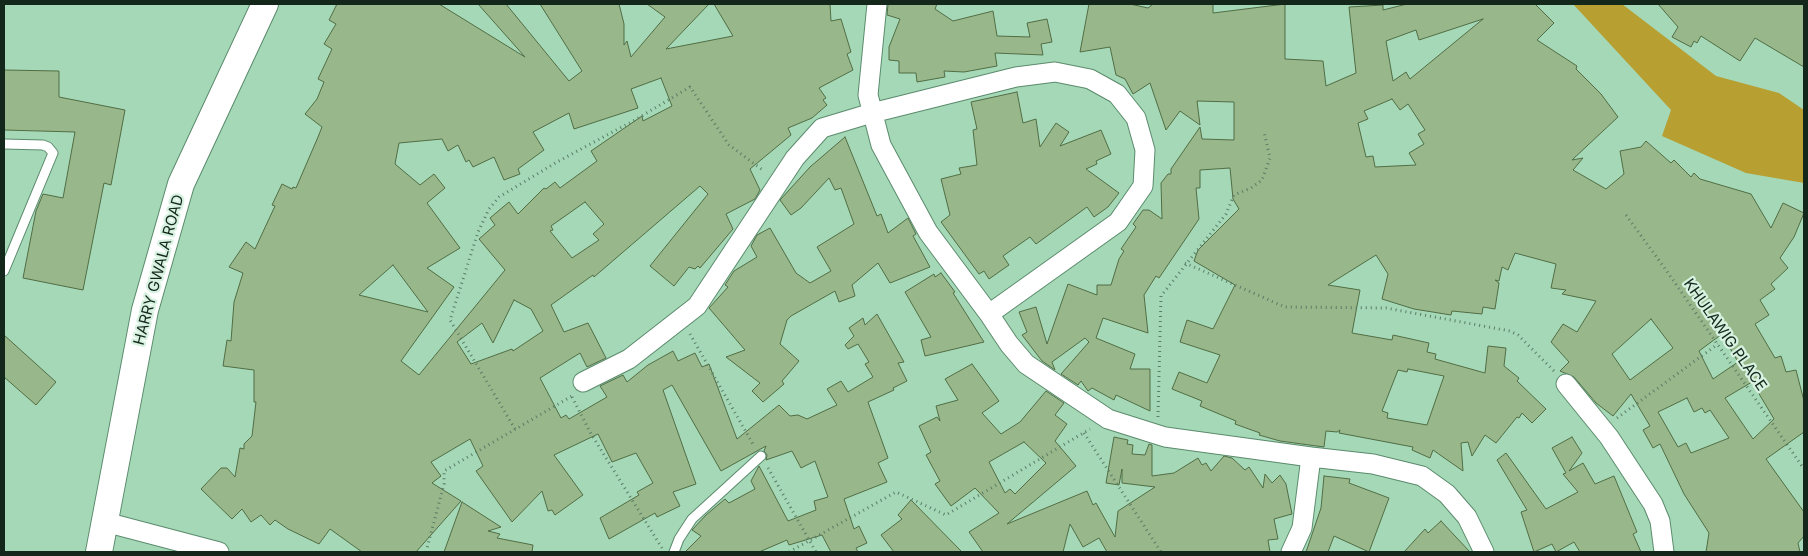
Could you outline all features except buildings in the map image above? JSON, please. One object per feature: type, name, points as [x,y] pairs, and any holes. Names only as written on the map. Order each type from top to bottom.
[{"type":"main road","name":"HARRY GWALA ROAD","points":[[99,552],[145,310],[181,184],[265,4]]},
{"type":"street","points":[[877,4],[868,95],[880,145],[928,232],[990,314],[1009,344],[1026,364],[1108,419],[1158,435],[1373,464],[1422,476],[1447,494],[1467,517],[1484,552]]},
{"type":"street","points":[[577,389],[629,359],[697,306],[795,158],[822,128],[872,112],[1016,77],[1055,72],[1090,79],[1117,94],[1136,118],[1145,150],[1142,186],[1118,222],[990,314]]},
{"type":"street","points":[[1566,384],[1603,429],[1653,504],[1660,521],[1664,552]]},
{"type":"street","points":[[1291,552],[1302,528],[1311,457]]},
{"type":"street","points":[[105,522],[220,552]]},
{"type":"lane","points":[[4,144],[43,145],[48,147],[53,153],[4,271]]},
{"type":"lane","points":[[674,552],[678,538],[692,519],[761,456]]},
{"type":"path","points":[[515,429],[450,320],[478,232],[489,209],[499,197],[690,87],[729,145],[779,182]]},
{"type":"path","points":[[1158,435],[1160,296],[1226,214],[1234,195],[1252,188],[1262,180],[1270,158],[1264,132]]},
{"type":"path","name":"KHULAWIG PLACE","points":[[1626,215],[1804,469]]},
{"type":"path","points":[[1185,263],[1285,307],[1386,308],[1510,331],[1524,340],[1566,384]]},
{"type":"path","points":[[681,319],[739,423],[761,456],[816,552]]},
{"type":"path","points":[[1603,429],[1718,344]]},
{"type":"path","points":[[426,552],[444,484],[444,471],[515,429],[577,389],[590,432],[664,552]]},
{"type":"path","points":[[790,552],[896,492],[946,516],[1108,419]]},
{"type":"path","points":[[1084,433],[1161,552]]},
{"type":"shaded area","points":[[1573,4],[1622,4],[1716,76],[1779,93],[1804,110],[1804,183],[1746,173],[1662,136],[1671,110]]}]
